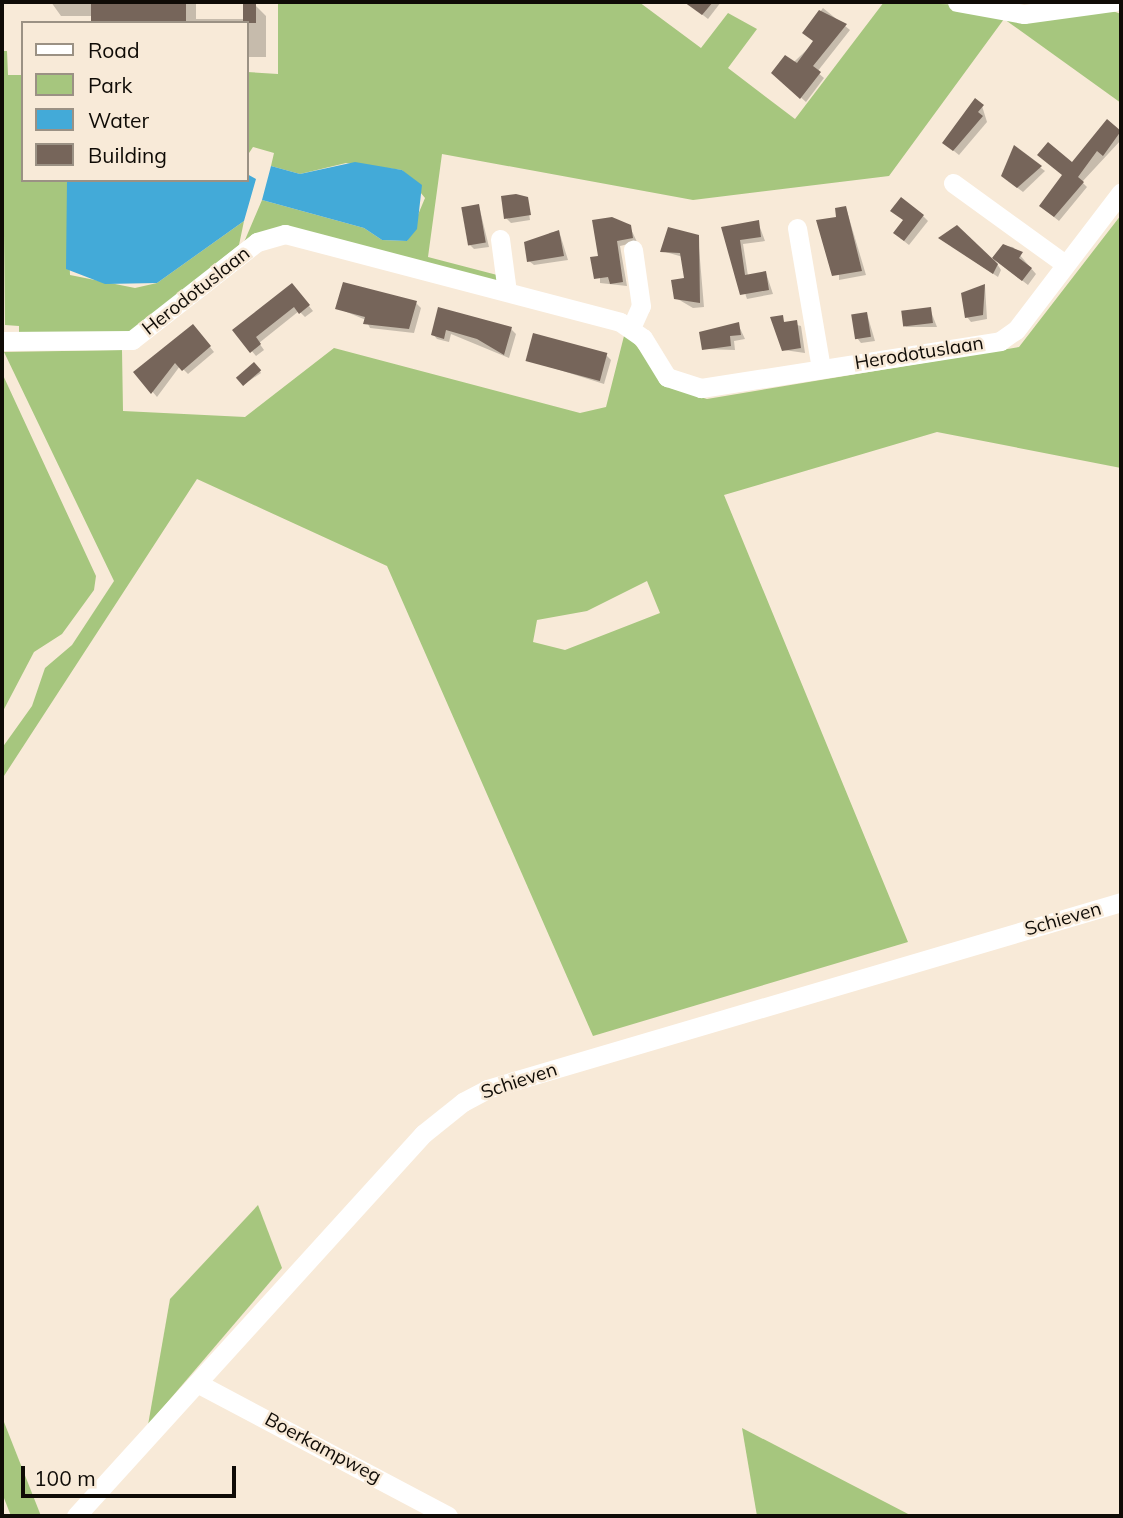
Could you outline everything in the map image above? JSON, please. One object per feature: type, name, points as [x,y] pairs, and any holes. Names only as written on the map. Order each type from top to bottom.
[{"type":"street","points":[[957,2],[1024,15],[1113,2]]},
{"type":"street","points":[[953,183],[1065,264]]},
{"type":"street","name":"Herodotuslaan","points":[[2,341],[132,340],[257,242],[278,234],[507,292],[631,328],[667,377],[689,389],[1000,341],[1016,330],[1121,191]]},
{"type":"street","points":[[797,228],[821,368]]},
{"type":"street","points":[[500,239],[507,292]]},
{"type":"street","points":[[631,328],[641,306],[633,250]]},
{"type":"street","name":"Schieven","points":[[76,1516],[423,1134],[487,1089],[1121,902]]},
{"type":"street","name":"Boerkampweg","points":[[197,1383],[448,1516]]},
{"type":"green space","points":[[278,2],[639,2],[701,48],[728,13],[757,29],[728,68],[795,119],[884,2],[1110,10],[1121,14],[1121,103],[1004,19],[889,176],[693,200],[442,154],[428,257],[501,276],[497,282],[288,228],[242,247],[262,200],[364,228],[382,240],[407,241],[425,198],[402,170],[346,163],[300,174],[271,166],[274,153],[253,147],[248,154],[248,72],[278,74]]},
{"type":"green space","points":[[2,51],[7,51],[8,75],[21,75],[21,182],[67,182],[70,275],[135,288],[157,283],[244,221],[239,245],[132,332],[19,336],[19,326],[5,325]]},
{"type":"green space","points":[[1121,215],[1121,468],[937,432],[724,495],[908,942],[593,1036],[387,566],[197,479],[2,779],[2,748],[32,706],[45,668],[72,645],[114,581],[4,352],[122,350],[123,411],[245,417],[334,348],[580,413],[606,407],[625,332],[671,388],[707,399],[1019,347]],"holes":[[[647,581],[660,613],[565,650],[533,642],[537,620],[587,611]]]},
{"type":"green space","points":[[2,373],[96,576],[94,590],[62,634],[34,652],[2,713]]},
{"type":"green space","points":[[258,1205],[282,1268],[148,1425],[170,1299]]},
{"type":"green space","points":[[2,1417],[41,1516],[11,1516],[2,1493]]},
{"type":"green space","points":[[742,1428],[912,1516],[757,1516]]},
{"type":"water","points":[[355,162],[402,170],[422,185],[417,229],[407,241],[382,240],[364,228],[262,200],[271,166],[300,174]]},
{"type":"water","points":[[248,175],[256,179],[244,221],[157,283],[105,284],[66,269],[67,182],[248,182]]},
{"type":"building","points":[[91,2],[186,2],[186,21],[91,21]]},
{"type":"building","points":[[684,2],[713,2],[702,15]]},
{"type":"building","points":[[243,4],[256,4],[256,23],[243,21]]},
{"type":"building","points":[[819,10],[847,24],[813,66],[821,72],[800,99],[771,73],[785,55],[797,63],[813,41],[802,33]]},
{"type":"building","points":[[975,98],[984,105],[978,112],[983,116],[953,151],[942,143]]},
{"type":"building","points":[[1107,119],[1121,131],[1103,156],[1097,151],[1078,177],[1084,182],[1054,217],[1039,206],[1062,175],[1037,155],[1048,142],[1072,162]]},
{"type":"building","points":[[1014,145],[1042,166],[1017,188],[1001,176]]},
{"type":"building","points":[[516,194],[528,197],[531,215],[504,219],[501,196]]},
{"type":"building","points":[[901,197],[924,215],[904,241],[893,233],[903,220],[890,211]]},
{"type":"building","points":[[479,204],[486,242],[468,246],[461,207]]},
{"type":"building","points":[[846,206],[862,271],[832,276],[816,220],[836,217],[835,208]]},
{"type":"building","points":[[612,217],[631,225],[633,238],[617,241],[623,282],[610,284],[608,277],[594,279],[590,257],[598,256],[592,220]]},
{"type":"building","points":[[759,220],[761,237],[740,240],[745,275],[766,271],[769,290],[740,295],[721,227]]},
{"type":"building","points":[[957,225],[998,264],[993,274],[938,238]]},
{"type":"building","points":[[668,227],[699,235],[700,303],[674,299],[671,280],[684,278],[680,253],[660,252]]},
{"type":"building","points":[[559,230],[564,256],[527,262],[524,242]]},
{"type":"building","points":[[1003,244],[1023,252],[1019,258],[1032,268],[1022,281],[992,258]]},
{"type":"building","points":[[343,282],[417,301],[409,329],[363,324],[365,317],[335,309]]},
{"type":"building","points":[[292,283],[310,305],[299,314],[294,307],[256,337],[261,344],[250,353],[232,330]]},
{"type":"building","points":[[985,284],[983,315],[965,318],[961,293]]},
{"type":"building","points":[[438,307],[512,327],[504,355],[477,339],[446,330],[444,339],[431,335]]},
{"type":"building","points":[[931,307],[933,323],[903,327],[901,311]]},
{"type":"building","points":[[867,312],[871,337],[855,339],[851,315]]},
{"type":"building","points":[[783,315],[784,322],[797,320],[801,348],[782,351],[770,317]]},
{"type":"building","points":[[739,322],[741,335],[730,336],[731,346],[702,350],[699,332]]},
{"type":"building","points":[[193,324],[211,346],[182,371],[175,363],[151,394],[133,372]]},
{"type":"building","points":[[533,333],[607,353],[600,381],[525,361]]},
{"type":"building","points":[[254,362],[261,370],[243,386],[236,378]]}]
